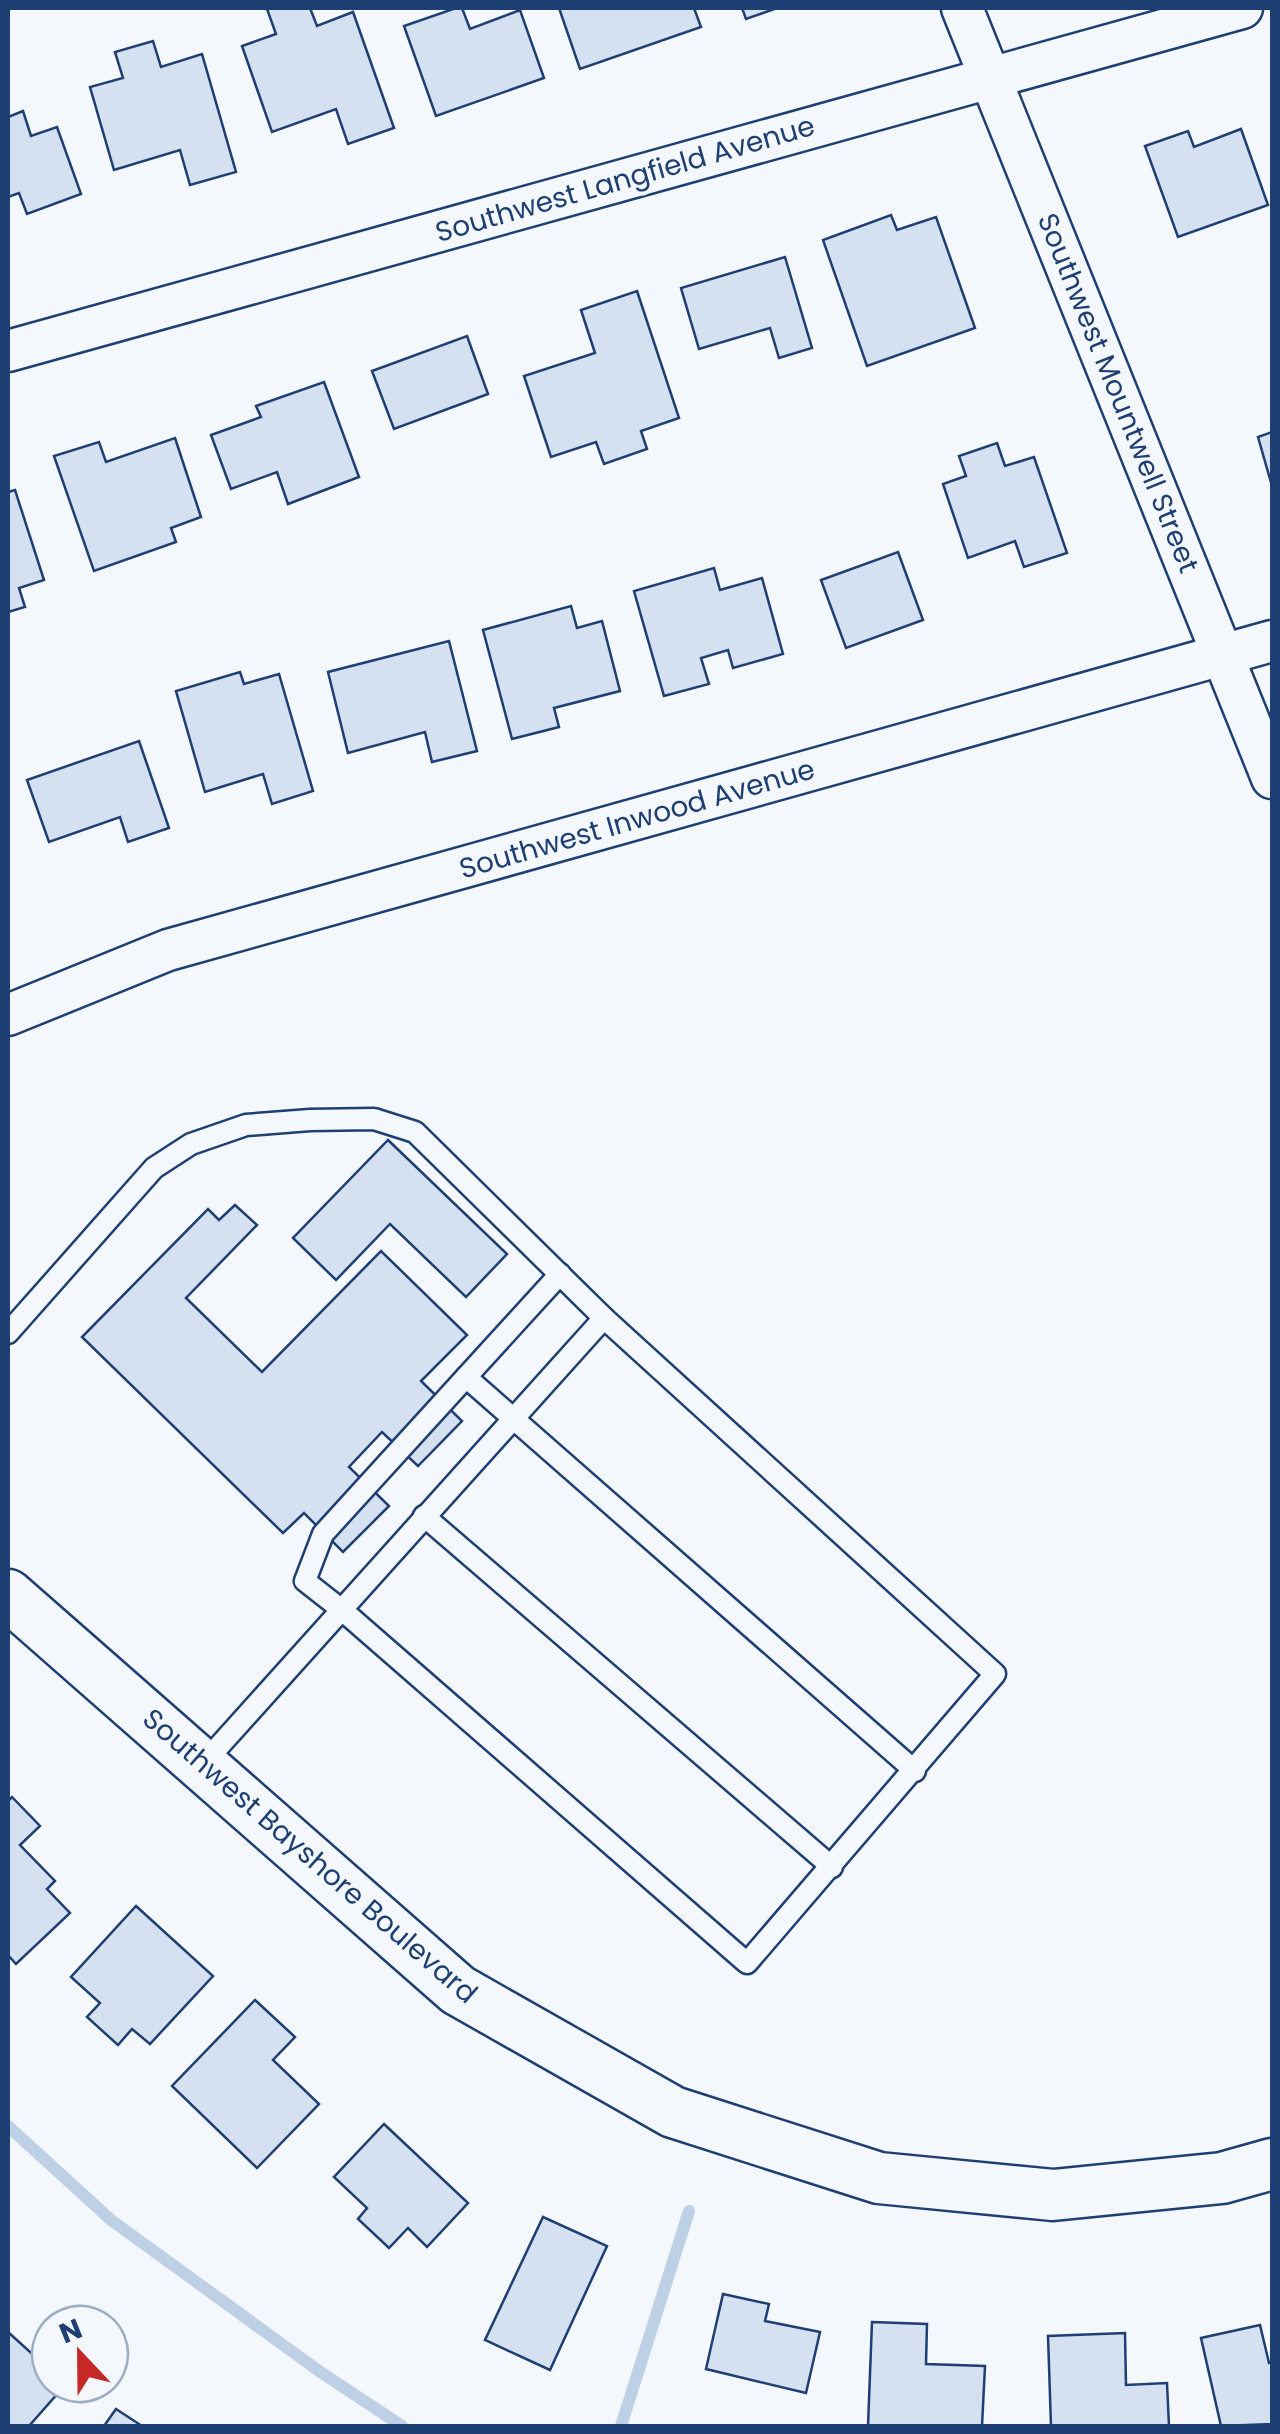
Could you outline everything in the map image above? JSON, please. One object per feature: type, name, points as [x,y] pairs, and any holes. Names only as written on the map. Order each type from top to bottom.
[{"type":"street","name":"Southwest Mountwell Street","points":[[962,8],[1272,778]]},
{"type":"street","name":"Southwest Langfield Avenue","points":[[8,351],[1242,8]]},
{"type":"street","name":"Southwest Inwood Avenue","points":[[8,1015],[168,950],[1272,641]]},
{"type":"street","name":"Southwest Bayshore Boulevard","points":[[8,1595],[458,1990],[673,2112],[879,2178],[1053,2195],[1222,2178],[1272,2164]]},
{"type":"lane","points":[[8,1334],[154,1168],[192,1144],[246,1125],[374,1119],[416,1132],[560,1274],[604,1318],[996,1674],[747,1963],[305,1581],[323,1534],[560,1274]]},
{"type":"lane","points":[[202,1766],[604,1318]]},
{"type":"lane","points":[[466,1378],[915,1771]]},
{"type":"lane","points":[[424,1516],[832,1866]]},
{"type":"building","points":[[310,8],[317,26],[353,12],[394,128],[348,144],[336,109],[272,132],[242,46],[276,34],[267,9]]},
{"type":"building","points":[[462,8],[470,29],[520,10],[544,78],[436,116],[404,26]]},
{"type":"building","points":[[559,8],[694,8],[701,27],[580,69]]},
{"type":"building","points":[[742,8],[777,8],[746,19]]},
{"type":"building","points":[[153,41],[161,67],[202,54],[236,172],[190,185],[180,150],[114,170],[90,87],[123,78],[115,52]]},
{"type":"building","points":[[23,111],[31,136],[57,127],[81,194],[27,214],[19,193],[8,197],[8,117]]},
{"type":"building","points":[[1241,129],[1268,205],[1178,237],[1145,146],[1188,131],[1194,147]]},
{"type":"building","points":[[891,215],[897,230],[936,217],[975,328],[867,366],[823,240]]},
{"type":"building","points":[[785,257],[812,348],[779,358],[770,328],[699,349],[681,288]]},
{"type":"building","points":[[637,291],[679,418],[641,431],[647,449],[604,464],[596,442],[551,457],[524,376],[595,353],[581,310]]},
{"type":"building","points":[[467,336],[488,394],[394,429],[372,371]]},
{"type":"building","points":[[324,382],[359,477],[288,504],[277,472],[231,489],[211,435],[261,417],[256,406]]},
{"type":"building","points":[[1272,432],[1272,486],[1258,437]]},
{"type":"building","points":[[175,438],[201,517],[171,528],[176,542],[94,571],[54,456],[99,442],[106,462]]},
{"type":"building","points":[[997,443],[1005,466],[1034,457],[1067,553],[1024,567],[1015,541],[968,558],[943,484],[966,476],[959,456]]},
{"type":"building","points":[[15,490],[44,580],[19,588],[25,607],[8,612],[8,492]]},
{"type":"building","points":[[898,552],[923,620],[846,648],[821,580]]},
{"type":"building","points":[[714,568],[720,590],[762,578],[783,654],[733,668],[728,650],[701,658],[709,684],[664,696],[634,591]]},
{"type":"building","points":[[571,606],[577,628],[602,621],[620,691],[554,708],[559,727],[512,739],[483,630]]},
{"type":"building","points":[[449,641],[477,751],[432,762],[425,732],[348,753],[328,672]]},
{"type":"building","points":[[240,672],[244,684],[279,674],[313,791],[272,804],[263,774],[205,792],[176,691]]},
{"type":"building","points":[[139,741],[169,828],[128,842],[120,817],[49,842],[27,780]]},
{"type":"building","points":[[388,1140],[507,1254],[466,1297],[390,1224],[336,1280],[293,1238]]},
{"type":"building","points":[[235,1205],[257,1225],[186,1298],[262,1372],[381,1251],[467,1335],[421,1381],[462,1421],[418,1466],[382,1432],[349,1467],[389,1506],[343,1552],[304,1513],[283,1533],[82,1337],[208,1209],[219,1220]]},
{"type":"building","points":[[12,1797],[40,1826],[20,1845],[55,1881],[47,1889],[70,1913],[16,1964],[8,1955],[8,1801]]},
{"type":"building","points":[[136,1906],[213,1976],[150,2044],[132,2029],[118,2045],[87,2017],[100,2003],[71,1977]]},
{"type":"building","points":[[255,2000],[295,2037],[273,2060],[319,2104],[257,2168],[172,2086]]},
{"type":"building","points":[[384,2124],[468,2203],[427,2247],[408,2228],[389,2248],[358,2219],[367,2208],[334,2177]]},
{"type":"building","points":[[543,2217],[607,2246],[550,2370],[485,2340]]},
{"type":"building","points":[[723,2294],[769,2304],[765,2321],[820,2332],[806,2393],[706,2369]]},
{"type":"building","points":[[872,2322],[927,2324],[926,2364],[985,2366],[982,2426],[868,2426]]},
{"type":"building","points":[[1260,2325],[1269,2363],[1272,2362],[1272,2424],[1221,2426],[1201,2338]]},
{"type":"building","points":[[8,2332],[30,2352],[30,2404],[48,2404],[29,2426],[8,2426]]},
{"type":"building","points":[[1125,2333],[1126,2385],[1167,2383],[1169,2426],[1051,2426],[1048,2336]]},
{"type":"building","points":[[116,2409],[142,2426],[104,2426]]},
{"type":"waterway","points":[[8,2126],[111,2220],[319,2371],[402,2426]]},
{"type":"waterway","points":[[621,2426],[689,2211]]}]
